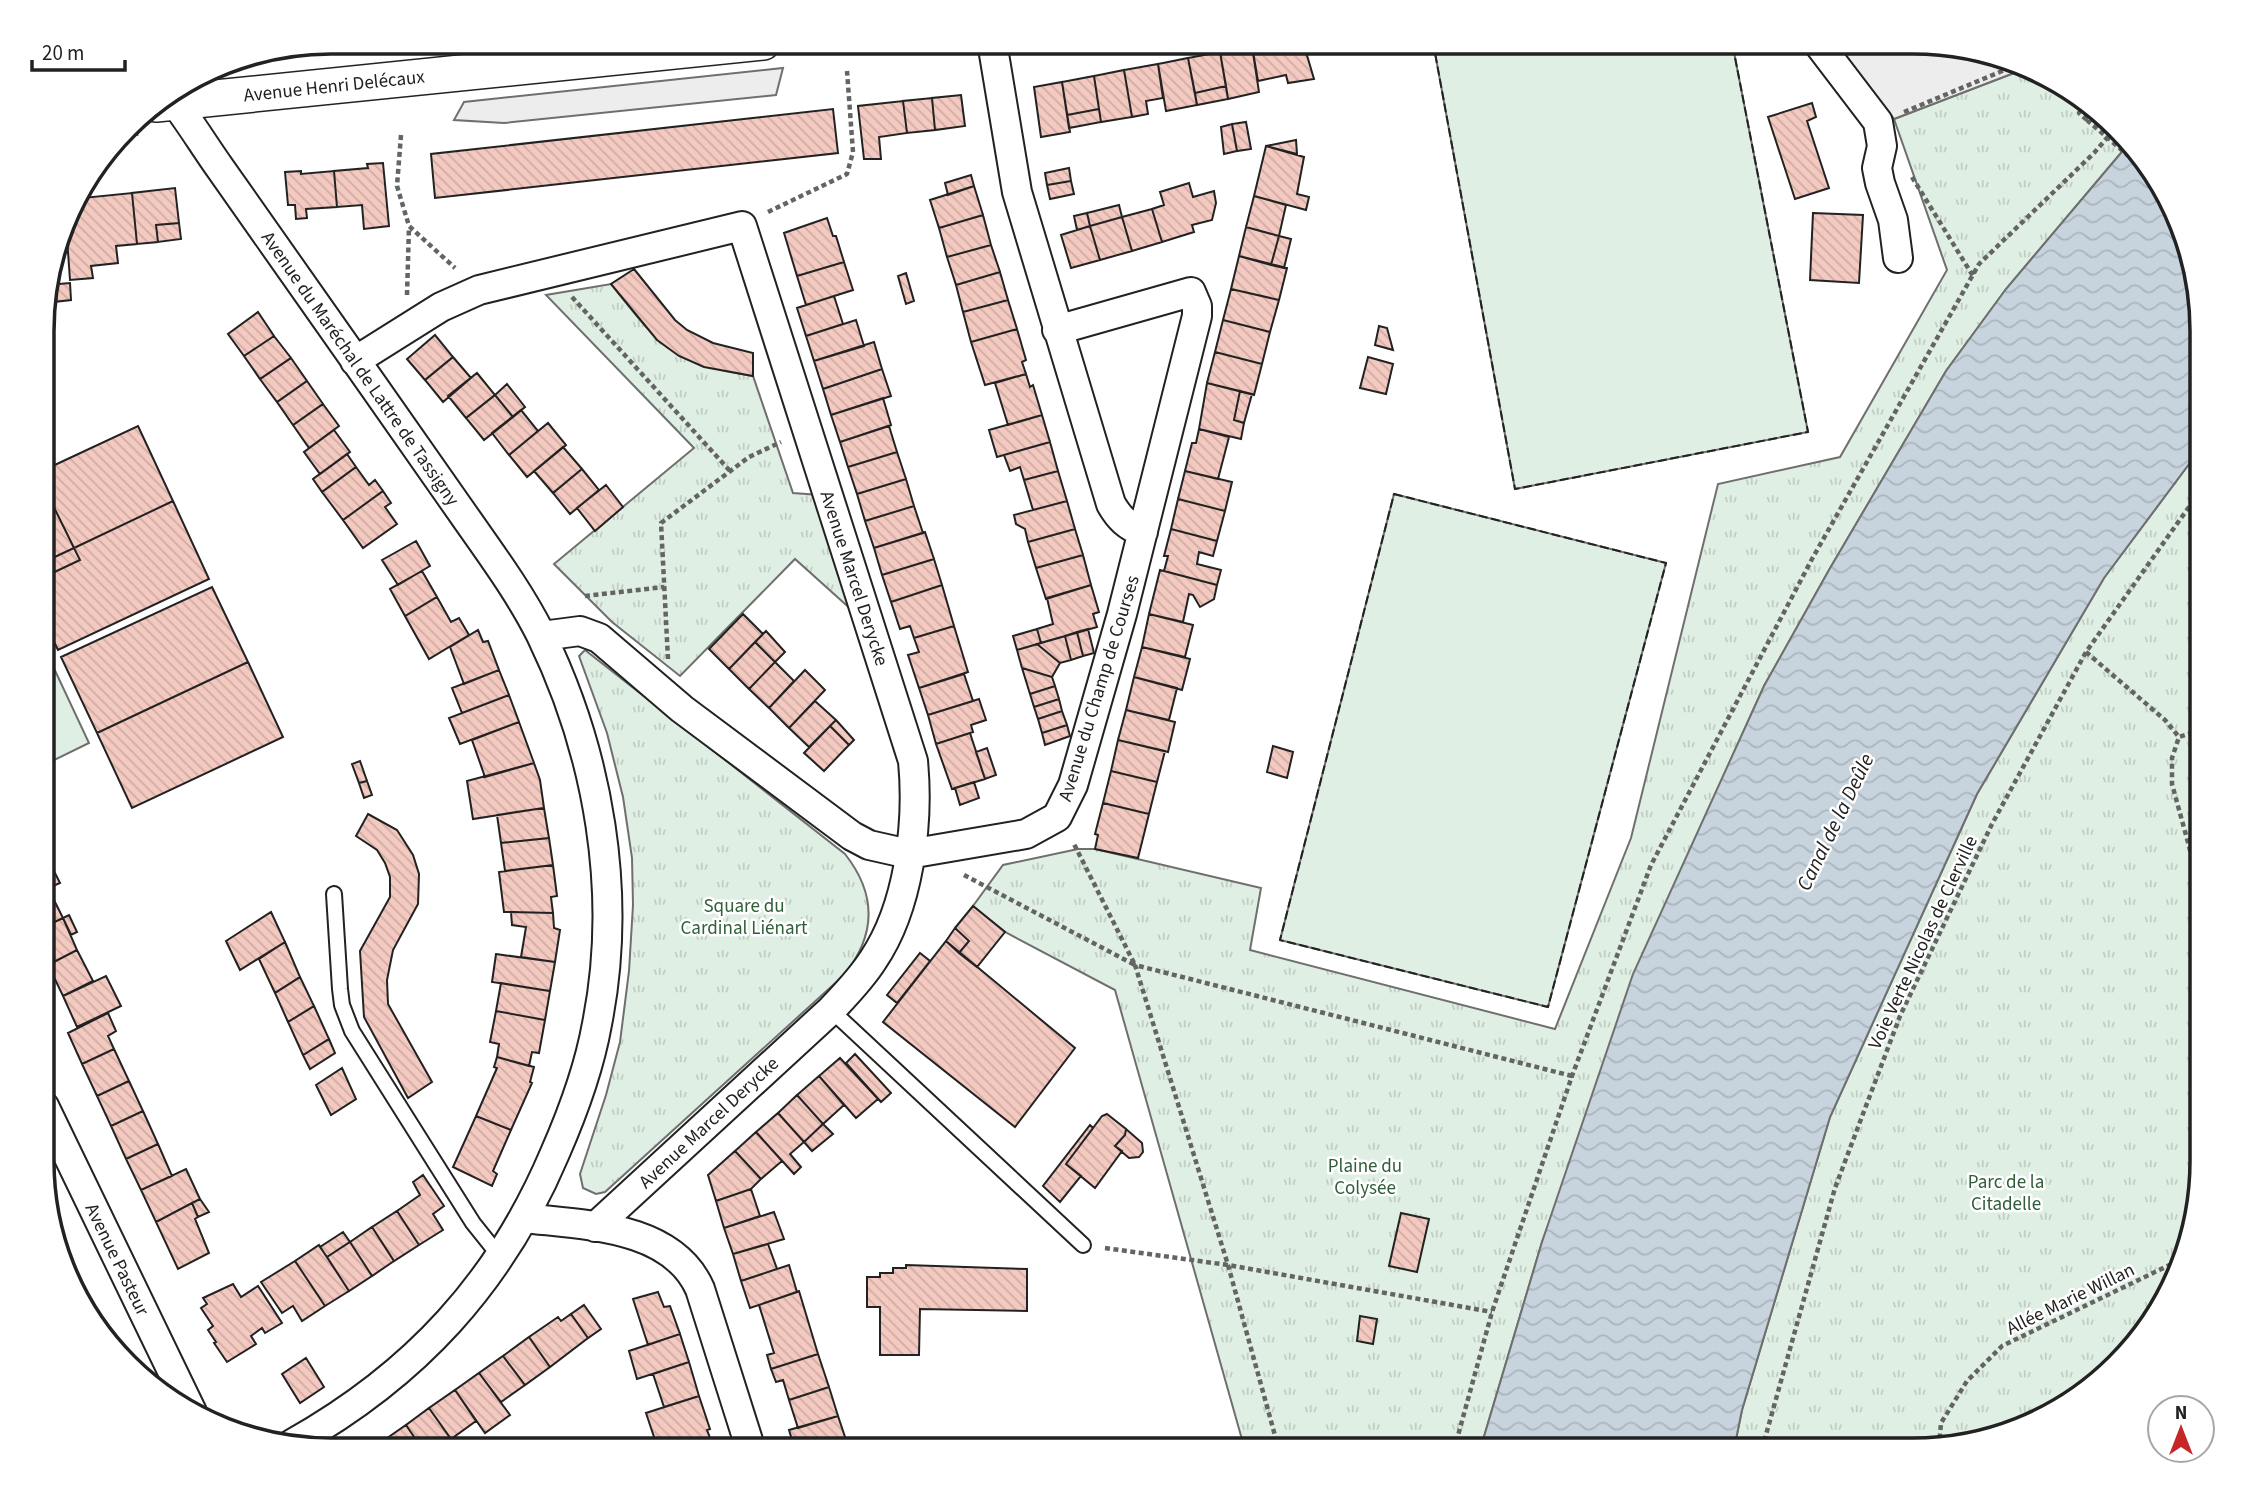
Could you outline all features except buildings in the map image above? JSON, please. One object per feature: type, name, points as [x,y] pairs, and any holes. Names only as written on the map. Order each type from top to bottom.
[{"type":"street","name":"Avenue Henri Delécaux","points":[[179,100],[620,54]]},
{"type":"street","points":[[994,54],[1017,192],[1111,504],[1118,516],[1130,527],[1143,532]]},
{"type":"street","points":[[1826,54],[1878,122],[1882,146],[1877,168],[1893,220],[1898,258]]},
{"type":"street","name":"Avenue du Maréchal de Lattre de Tassigny","points":[[170,106],[505,574],[542,636],[572,712],[594,788],[605,865],[606,937],[602,991],[590,1053],[565,1131],[524,1218],[501,1258],[457,1312],[398,1371],[350,1409],[305,1436]]},
{"type":"street","points":[[355,361],[441,307],[479,290],[742,226]]},
{"type":"street","name":"Avenue Marcel Derycke","points":[[595,1227],[831,1010],[860,978],[875,958],[898,909],[909,854],[915,801],[913,761],[742,226]]},
{"type":"street","name":"Avenue du Champ de Courses","points":[[909,854],[1026,834],[1057,817],[1073,785],[1122,614],[1197,316],[1195,300],[1191,292],[1058,330]]},
{"type":"street","points":[[542,636],[580,631],[591,633],[667,696],[852,836],[869,845],[909,854]]},
{"type":"street","name":"Avenue Pasteur","points":[[54,1127],[184,1395]]},
{"type":"street","points":[[524,1218],[630,1234],[650,1242],[682,1261],[694,1274],[747,1438]]},
{"type":"lane","points":[[334,894],[340,989],[344,1012],[352,1031],[472,1223],[501,1258]]},
{"type":"lane","points":[[831,1010],[1083,1245]]},
{"type":"path","points":[[1994,67],[1997,72]]},
{"type":"path","points":[[1878,122],[2004,70]]},
{"type":"path","points":[[742,226],[847,174],[853,152],[847,71]]},
{"type":"path","points":[[2080,111],[2079,113],[2122,150]]},
{"type":"path","points":[[401,135],[397,186],[409,226],[407,327]]},
{"type":"path","points":[[1457,1438],[1492,1312],[1572,1076],[1651,865],[1812,559],[1979,264],[2109,135]]},
{"type":"path","points":[[1907,170],[1973,276]]},
{"type":"path","points":[[409,226],[479,290]]},
{"type":"path","points":[[551,272],[730,471]]},
{"type":"path","points":[[667,696],[661,523],[750,457],[776,444],[810,436]]},
{"type":"path","name":"Voie Verte Nicolas de Clerville","points":[[1765,1438],[1835,1188],[1900,1016],[1992,824],[2086,652],[2190,505]]},
{"type":"path","points":[[585,596],[664,587]]},
{"type":"path","points":[[2086,652],[2165,720],[2179,737]]},
{"type":"path","points":[[2179,737],[2190,734]]},
{"type":"path","points":[[2179,737],[2172,758],[2172,784],[2190,850]]},
{"type":"path","points":[[1057,817],[1077,849],[1135,965],[1228,1265],[1276,1438]]},
{"type":"path","points":[[942,849],[954,869],[1135,965],[1572,1076]]},
{"type":"path","points":[[1083,1245],[1228,1265],[1492,1312]]},
{"type":"path","name":"Allée Marie Willan","points":[[1940,1436],[1941,1423],[1967,1381],[2002,1346],[2170,1265]]},
{"type":"green space","points":[[1435,54],[1734,54],[1808,432],[1515,489]]},
{"type":"green space","name":"Plaine du Colysée","points":[[2014,73],[2067,101],[2109,135],[2123,151],[2006,289],[1946,371],[1764,686],[1681,870],[1542,1242],[1484,1438],[1242,1438],[1115,990],[1005,932],[973,906],[1003,865],[1078,849],[1095,849],[1261,888],[1250,950],[1555,1029],[1631,838],[1718,484],[1840,457],[1947,270],[1894,119]]},
{"type":"green space","points":[[611,284],[642,323],[670,349],[704,365],[753,376],[793,493],[820,495],[864,621],[795,559],[680,676],[612,622],[554,564],[694,448],[546,295]]},
{"type":"green space","name":"Parc de la Citadelle","points":[[2190,463],[2190,1161],[2184,1215],[2169,1267],[2143,1315],[2109,1357],[2067,1391],[2019,1417],[1985,1428],[1931,1437],[1736,1438],[1742,1410],[1830,1117],[1977,794],[2104,578]]},
{"type":"green space","points":[[1394,494],[1666,563],[1548,1007],[1280,940]]},
{"type":"green space","name":"Square du Cardinal Liénart","points":[[585,650],[845,854],[863,885],[869,916],[862,946],[843,976],[605,1192],[596,1194],[583,1188],[580,1174],[620,1042],[629,971],[633,905],[632,858],[623,797],[607,733],[579,656]]},
{"type":"green space","points":[[54,668],[89,743],[54,760]]},
{"type":"shaded area","points":[[1844,54],[1949,57],[2014,73],[1894,119]]},
{"type":"shaded area","points":[[783,68],[776,95],[504,123],[454,120],[464,102]]},
{"type":"water","name":"Canal de la Deûle","points":[[2123,151],[2143,177],[2169,225],[2184,277],[2190,331],[2190,463],[2104,578],[1977,794],[1830,1117],[1742,1410],[1736,1438],[1484,1438],[1542,1242],[1633,974],[1764,686],[1946,371],[2006,289]]},
{"type":"fence","points":[[1435,54],[1515,489],[1808,432],[1734,54]]},
{"type":"fence","points":[[1394,494],[1666,563],[1548,1007],[1280,940],[1394,494]]}]
